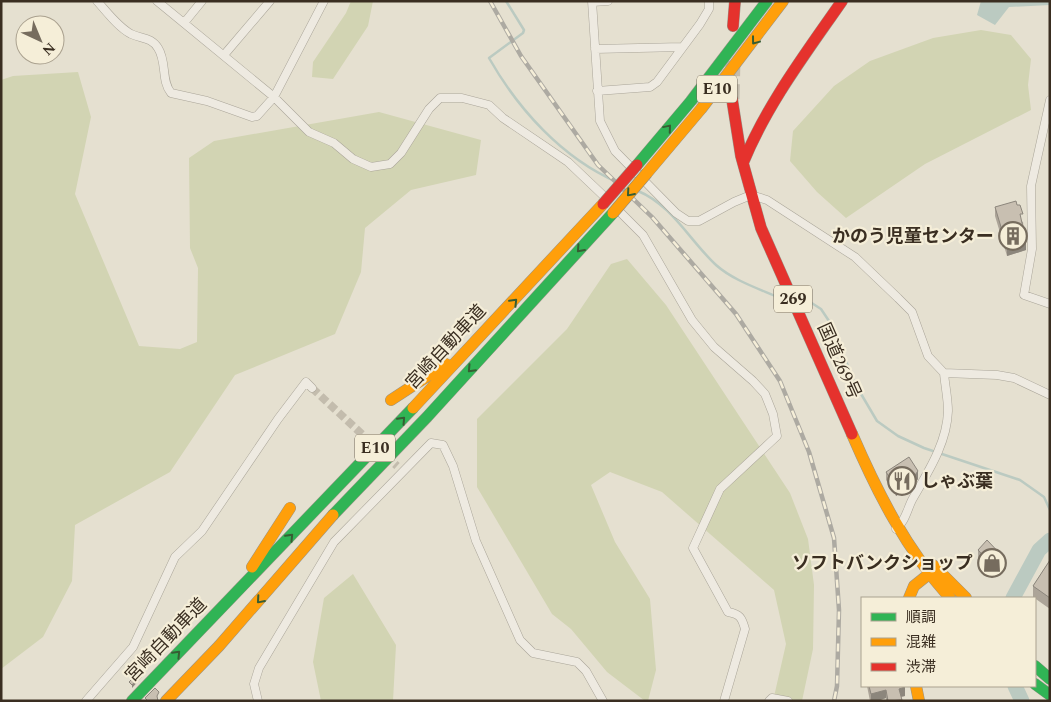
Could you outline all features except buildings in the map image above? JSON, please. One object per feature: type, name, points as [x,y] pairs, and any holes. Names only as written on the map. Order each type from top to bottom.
[{"type":"main road","points":[[733,26],[735,1]]},
{"type":"main road","name":"宮崎自動車道","points":[[132,701],[234,596],[604,204],[691,101],[767,1]]},
{"type":"main road","name":"宮崎自動車道","points":[[166,701],[219,646],[349,497],[427,417],[613,213],[702,109],[783,1]]},
{"type":"main road","points":[[743,162],[756,131],[772,104],[842,1]]},
{"type":"main road","name":"国道269号","points":[[732,99],[743,162],[761,228],[877,492],[932,572]]},
{"type":"main road","points":[[391,400],[469,348]]},
{"type":"main road","points":[[234,596],[290,508]]},
{"type":"main road","points":[[909,597],[914,586],[932,572]]},
{"type":"main road","name":"269","points":[[932,572],[949,597]]},
{"type":"main road","name":"269","points":[[932,572],[965,597]]},
{"type":"main road","points":[[1036,667],[1047,677]]},
{"type":"main road","points":[[1037,686],[1050,695]]},
{"type":"main road","points":[[916,687],[919,701]]},
{"type":"street","points":[[97,1],[123,28],[132,34],[150,40],[156,45],[164,60],[167,88],[175,95],[207,101],[252,117],[257,116],[274,97],[324,1]]},
{"type":"street","points":[[157,1],[274,97],[309,132],[334,143],[353,159],[371,167],[390,164],[401,153],[429,109],[440,98],[462,98],[489,105],[503,118],[568,162],[643,235],[692,320],[714,347],[754,381],[765,394],[773,414],[777,436],[720,489],[693,548],[728,612],[737,614],[742,618],[745,629],[725,700]]},
{"type":"street","points":[[184,23],[202,1]]},
{"type":"street","points":[[224,55],[270,1]]},
{"type":"street","points":[[608,1],[592,2],[600,121],[615,151],[676,212],[688,221],[698,221],[751,195],[775,205],[855,257],[912,312],[928,356],[944,373],[948,411],[945,433],[940,446],[900,526]]},
{"type":"street","points":[[597,90],[650,87],[657,82],[709,9],[709,1]]},
{"type":"street","points":[[595,49],[682,48]]},
{"type":"street","points":[[1050,100],[1032,186],[1032,249],[1024,295],[1050,304]]},
{"type":"street","points":[[944,373],[997,375],[1014,378],[1050,395]]},
{"type":"street","points":[[86,701],[133,648],[175,557],[202,531],[278,419],[306,382],[312,388]]},
{"type":"street","points":[[258,701],[254,684],[259,668],[334,542],[400,469],[431,443],[443,445],[453,466],[476,541],[520,640],[533,654],[577,662],[586,671],[603,701]]},
{"type":"street","points":[[769,701],[772,698],[788,701]]},
{"type":"green space","points":[[351,1],[373,1],[368,26],[333,79],[312,77],[313,62],[346,13]]},
{"type":"green space","points":[[981,30],[1011,35],[1031,59],[1028,85],[1031,110],[925,164],[846,218],[817,192],[790,161],[793,131],[834,86],[870,61],[933,38]]},
{"type":"green space","points":[[78,72],[91,117],[75,194],[139,346],[180,349],[197,342],[198,268],[190,248],[189,158],[214,141],[379,112],[481,140],[476,175],[411,190],[365,228],[361,272],[335,334],[235,375],[170,472],[75,525],[72,581],[43,637],[1,669],[1,80],[13,76]]},
{"type":"green space","points":[[627,259],[666,305],[790,493],[808,539],[814,585],[813,649],[802,701],[773,701],[786,644],[774,590],[662,492],[610,472],[591,485],[615,542],[650,599],[656,670],[648,701],[645,701],[607,672],[571,629],[552,614],[477,487],[477,419],[567,329],[611,264]]},
{"type":"green space","points":[[353,574],[396,645],[393,701],[321,701],[313,662],[324,598]]},
{"type":"shaded area","points":[[981,1],[1050,1],[1050,5],[1009,7],[995,25],[977,15]]},
{"type":"waterway","points":[[506,1],[524,30],[523,33],[489,58],[514,96],[543,130],[578,160],[617,182]]},
{"type":"waterway","points":[[638,191],[650,197],[671,214],[707,256],[723,271],[782,299]]},
{"type":"waterway","points":[[807,300],[821,309],[833,327],[854,382],[877,421],[898,436],[924,448],[1020,480],[1044,497],[1050,510]]},
{"type":"waterway","points":[[1014,597],[1039,550],[1050,540]]},
{"type":"waterway","points":[[1015,687],[1022,701]]},
{"type":"tunnel","points":[[732,99],[733,60]]},
{"type":"tunnel","points":[[312,388],[377,448]]},
{"type":"tunnel","points":[[386,456],[397,466]]},
{"type":"railway","points":[[490,1],[521,56],[598,165],[652,217],[736,314],[780,381],[809,452],[834,538],[839,610],[837,686],[834,701]]},
{"type":"traffic: fast","points":[[637,165],[691,101],[767,1]]},
{"type":"traffic: fast","points":[[333,515],[427,417],[613,213]]},
{"type":"traffic: fast","points":[[132,701],[413,408]]},
{"type":"traffic: fast","points":[[1036,667],[1050,679]]},
{"type":"traffic: fast","points":[[1036,685],[1050,695]]},
{"type":"traffic: slow","points":[[647,173],[701,109],[783,1]]},
{"type":"traffic: slow","points":[[613,213],[647,173]]},
{"type":"traffic: slow","points":[[413,408],[603,204]]},
{"type":"traffic: slow","points":[[391,400],[446,364]]},
{"type":"traffic: slow","points":[[852,434],[894,520],[920,560],[949,597]]},
{"type":"traffic: slow","points":[[252,567],[290,508]]},
{"type":"traffic: slow","points":[[166,701],[219,646],[333,515]]},
{"type":"traffic: slow","points":[[933,565],[965,597]]},
{"type":"traffic: slow","points":[[909,597],[914,586],[934,570]]},
{"type":"traffic: slow","points":[[916,687],[919,701]]},
{"type":"traffic: jam","points":[[733,26],[735,1]]},
{"type":"traffic: jam","points":[[743,163],[775,100],[842,1]]},
{"type":"traffic: jam","points":[[732,99],[741,156],[761,228],[852,434]]},
{"type":"traffic: jam","points":[[603,204],[637,165]]},
{"type":"place","name":"かのう児童センター","points":[[1013,236]]},
{"type":"place","name":"しゃぶ葉","points":[[902,481]]},
{"type":"place","name":"ソフトバンクショップ","points":[[992,563]]}]
